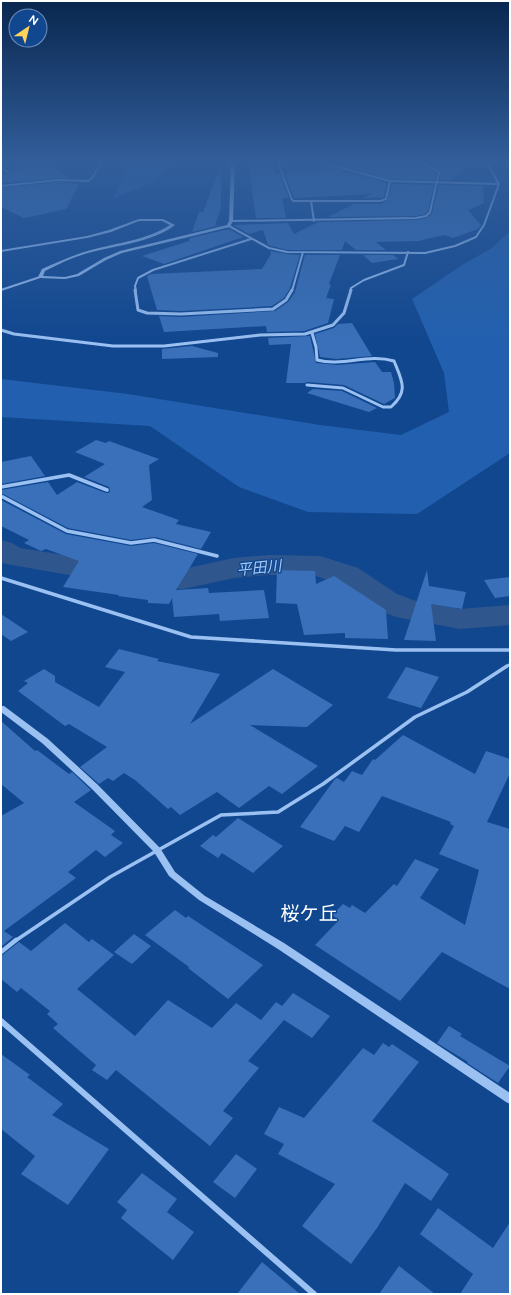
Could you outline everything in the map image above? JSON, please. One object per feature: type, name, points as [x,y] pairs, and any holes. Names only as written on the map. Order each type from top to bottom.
[{"type":"street","points":[[1,251],[87,237],[110,231],[130,223]]},
{"type":"street","points":[[40,277],[43,270],[66,260],[83,253],[160,233],[173,225],[170,223]]},
{"type":"street","points":[[1,290],[40,277],[65,278],[78,275],[105,259],[121,252],[228,223]]},
{"type":"street","points":[[231,223],[263,246],[274,250],[303,252],[425,252],[439,250],[461,243],[476,236],[485,223]]},
{"type":"street","points":[[251,239],[152,270],[138,278],[135,286],[138,310],[147,313],[198,313],[281,306],[293,291],[303,252]]},
{"type":"street","points":[[1,330],[14,334],[113,346],[164,346],[260,335],[312,333],[333,325],[344,313],[351,288],[364,280],[404,265],[408,252]]},
{"type":"street","points":[[307,385],[343,388],[383,407],[391,407],[400,399],[403,383],[394,361],[385,357],[374,356],[334,363],[325,363],[317,360],[316,347],[312,333]]},
{"type":"street","points":[[1,487],[69,475],[107,490]]},
{"type":"street","points":[[1,496],[67,531],[131,543],[154,540],[218,556]]},
{"type":"street","points":[[1,578],[191,637],[396,650],[510,650]]},
{"type":"street","points":[[1,708],[45,741],[95,787],[157,850],[172,874],[202,898],[281,946],[510,1099]]},
{"type":"street","points":[[1,1021],[314,1294]]},
{"type":"lane","points":[[1,952],[23,935],[110,877],[220,815],[278,812],[323,784],[415,717],[467,692],[510,664]]},
{"type":"shaded area","points":[[510,231],[510,453],[417,514],[308,512],[239,487],[150,426],[1,417],[1,379],[128,394],[320,425],[401,435],[449,412],[444,373],[412,299],[462,265],[492,248]]},
{"type":"building","points":[[195,223],[216,223],[215,225],[220,225],[192,232]]},
{"type":"building","points":[[288,223],[294,234],[315,223],[480,223],[481,225],[478,229],[453,238],[444,235],[418,241],[376,242],[386,250],[356,250],[345,241],[342,250],[287,250],[268,245],[263,230],[249,234],[233,225]]},
{"type":"building","points":[[229,229],[243,237],[164,264],[142,256],[189,241],[190,238]]},
{"type":"building","points":[[270,251],[300,255],[290,288],[284,298],[272,306],[181,311],[157,310],[147,276],[151,274],[262,269],[271,254]]},
{"type":"building","points":[[305,255],[340,255],[329,284],[331,285],[326,298],[334,299],[328,323],[304,331],[267,332],[266,326],[164,332],[159,316],[181,317],[275,311],[288,302],[295,292]]},
{"type":"building","points":[[363,255],[393,255],[398,259],[372,263]]},
{"type":"building","points":[[352,323],[372,356],[336,359],[320,357],[315,334],[334,328],[338,324]]},
{"type":"building","points":[[310,336],[316,363],[337,365],[375,362],[382,372],[391,372],[394,383],[395,398],[384,404],[344,385],[307,382],[286,383],[291,344],[269,345],[268,338]]},
{"type":"building","points":[[192,346],[218,353],[218,357],[162,359],[162,349]]},
{"type":"building","points":[[313,389],[342,391],[377,408],[369,412],[307,393]]},
{"type":"building","points":[[96,440],[106,443],[109,441],[159,459],[149,465],[152,500],[142,507],[179,520],[176,524],[211,532],[201,549],[155,537],[131,540],[68,528],[1,493],[1,490],[48,482],[57,495],[77,482],[109,493],[109,487],[84,477],[105,464],[75,452]]},
{"type":"building","points":[[31,456],[45,476],[1,484],[1,462]]},
{"type":"building","points":[[1,500],[66,534],[131,546],[154,543],[198,554],[176,590],[208,588],[209,593],[264,590],[269,618],[220,621],[219,614],[174,617],[172,598],[169,604],[148,603],[148,600],[63,587],[79,561],[46,549],[41,551],[24,543],[29,540],[1,526]]},
{"type":"building","points":[[277,570],[315,571],[316,584],[334,576],[386,610],[388,639],[345,638],[345,633],[304,635],[297,604],[276,603]]},
{"type":"building","points":[[427,570],[429,586],[466,592],[462,609],[431,604],[436,641],[404,640]]},
{"type":"building","points":[[510,577],[510,596],[495,598],[484,580]]},
{"type":"building","points":[[1,614],[28,632],[11,641],[1,634]]},
{"type":"building","points":[[119,649],[159,659],[157,661],[220,674],[190,724],[273,669],[333,705],[307,727],[250,725],[318,766],[282,794],[269,786],[239,808],[217,792],[180,815],[171,807],[168,809],[135,780],[124,773],[113,781],[108,778],[99,784],[80,767],[107,747],[69,724],[65,726],[18,691],[28,683],[24,681],[44,669],[55,676],[55,682],[99,707],[125,672],[105,667]]},
{"type":"building","points":[[406,667],[439,677],[421,708],[387,698]]},
{"type":"building","points":[[1,721],[35,751],[37,750],[69,774],[72,772],[91,790],[74,802],[115,831],[111,835],[123,843],[105,857],[96,850],[68,872],[76,878],[4,931],[13,937],[1,947],[1,816],[24,803],[1,784]]},
{"type":"building","points":[[403,735],[475,774],[486,751],[510,759],[510,773],[487,822],[510,829],[510,989],[442,952],[400,1001],[315,945],[339,920],[332,915],[343,904],[350,908],[352,905],[365,913],[394,884],[397,886],[415,859],[439,869],[420,898],[465,925],[479,870],[439,854],[454,826],[450,824],[451,822],[382,796],[359,832],[345,826],[334,841],[300,827],[335,779],[337,778],[344,782],[352,771],[362,775],[373,759],[375,760]]},
{"type":"building","points":[[238,818],[283,846],[253,873],[222,853],[218,858],[200,846],[213,835],[216,837]]},
{"type":"building","points":[[175,910],[186,918],[188,916],[263,965],[228,999],[188,968],[189,967],[145,935]]},
{"type":"building","points":[[65,923],[89,942],[92,939],[114,955],[77,989],[135,1036],[168,1000],[212,1028],[236,1003],[261,1020],[276,1002],[282,1006],[293,993],[330,1016],[312,1038],[284,1020],[248,1061],[259,1068],[223,1111],[233,1118],[210,1146],[116,1070],[107,1080],[92,1070],[96,1065],[53,1028],[58,1024],[47,1014],[50,1011],[21,988],[17,992],[1,979],[1,956],[19,942],[31,951]]},
{"type":"building","points":[[134,934],[151,946],[132,964],[114,952]]},
{"type":"building","points":[[449,1026],[462,1034],[460,1036],[510,1066],[498,1083],[437,1043]]},
{"type":"building","points":[[383,1043],[389,1047],[392,1044],[419,1062],[372,1121],[449,1174],[431,1201],[405,1183],[377,1228],[351,1264],[302,1226],[335,1184],[278,1154],[284,1144],[264,1134],[279,1107],[304,1118],[363,1048],[374,1055]]},
{"type":"building","points":[[1,1054],[30,1075],[27,1077],[63,1104],[52,1115],[109,1149],[68,1205],[21,1174],[35,1156],[1,1129]]},
{"type":"building","points":[[236,1154],[257,1169],[235,1198],[213,1182]]},
{"type":"building","points":[[142,1173],[177,1199],[167,1212],[194,1232],[173,1260],[121,1218],[127,1210],[117,1202]]},
{"type":"building","points":[[438,1208],[493,1248],[510,1222],[510,1294],[460,1294],[473,1274],[420,1234]]},
{"type":"building","points":[[262,1262],[300,1294],[237,1294]]},
{"type":"building","points":[[399,1266],[435,1294],[379,1294]]},
{"type":"waterway","name":"平田川","points":[[1,550],[11,556],[131,576],[183,579],[234,568],[269,565],[320,566],[346,575],[385,601],[408,610],[460,619],[510,615]]},
{"type":"district","name":"桜ケ丘","points":[[309,913]]}]
